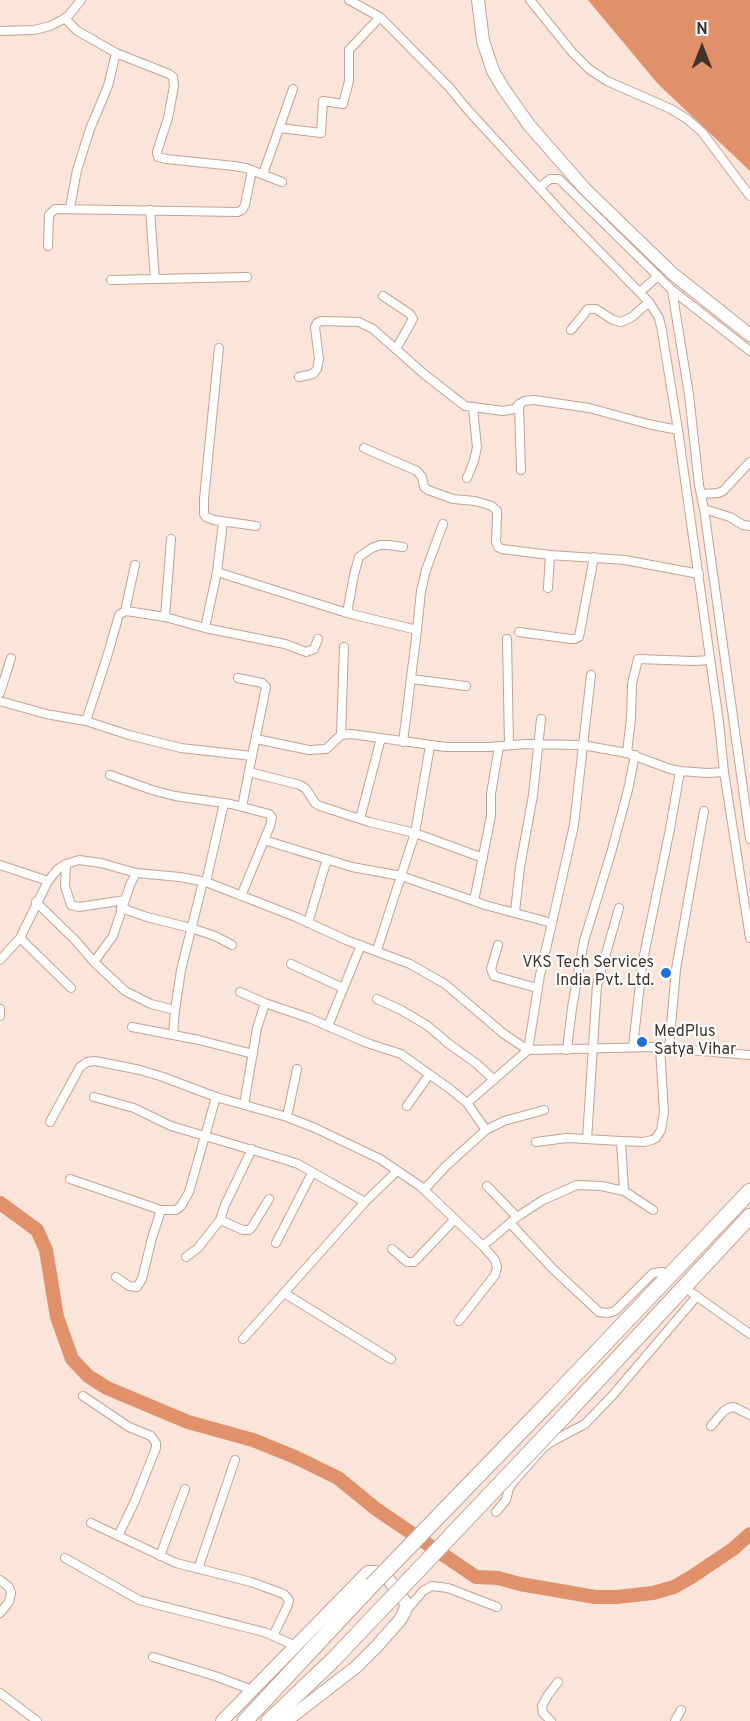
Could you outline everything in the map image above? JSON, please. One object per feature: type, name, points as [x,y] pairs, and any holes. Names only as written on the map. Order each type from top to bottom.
[{"type":"highway","points":[[245,1721],[554,1397],[660,1275],[750,1191]]},
{"type":"highway","points":[[269,1721],[332,1661],[569,1411],[689,1295],[708,1261],[750,1216]]},
{"type":"highway","points":[[708,1261],[721,1255],[750,1231]]},
{"type":"street","points":[[0,30],[18,32],[50,26],[65,18],[81,0]]},
{"type":"street","points":[[350,0],[380,17],[449,87],[467,109],[544,184],[564,215],[640,292],[658,318],[678,430],[724,772],[750,938]]},
{"type":"street","points":[[478,0],[483,40],[493,71],[529,125],[585,189],[673,274],[750,335]]},
{"type":"street","points":[[530,0],[572,52],[589,69],[607,81],[671,109],[702,132],[750,196]]},
{"type":"street","points":[[280,128],[321,133],[323,101],[343,104],[349,81],[349,50],[380,17]]},
{"type":"street","points":[[65,18],[76,30],[116,53],[173,77],[174,86],[168,118],[157,149],[158,157],[234,166],[252,170],[282,182]]},
{"type":"street","points":[[70,208],[77,170],[90,129],[108,86],[116,53]]},
{"type":"street","points":[[263,174],[293,89]]},
{"type":"street","points":[[48,246],[50,212],[55,209],[238,212],[242,210],[244,204],[252,170]]},
{"type":"street","points":[[544,184],[556,178],[563,182],[672,290],[750,351]]},
{"type":"street","points":[[150,210],[155,279]]},
{"type":"street","points":[[640,292],[658,276]]},
{"type":"street","points":[[111,280],[247,278]]},
{"type":"street","points":[[672,290],[750,839]]},
{"type":"street","points":[[383,296],[412,316],[412,322],[396,349]]},
{"type":"street","points":[[571,330],[588,309],[596,309],[613,320],[621,322],[632,317],[649,302]]},
{"type":"street","points":[[299,377],[313,374],[317,369],[319,359],[315,327],[318,322],[352,321],[373,329],[459,403],[473,408],[509,411],[524,401],[534,400],[579,406],[678,430]]},
{"type":"street","points":[[219,348],[204,509],[208,519],[256,526]]},
{"type":"street","points":[[519,404],[521,470]]},
{"type":"street","points":[[467,478],[477,447],[473,408]]},
{"type":"street","points":[[364,448],[417,471],[422,475],[424,487],[428,490],[492,506],[498,516],[496,542],[502,549],[625,560],[699,574]]},
{"type":"street","points":[[701,494],[723,491],[750,462]]},
{"type":"street","points":[[704,509],[750,526]]},
{"type":"street","points":[[205,628],[217,572],[223,522]]},
{"type":"street","points":[[403,742],[420,600],[426,570],[443,524]]},
{"type":"street","points":[[693,533],[707,532]]},
{"type":"street","points":[[165,617],[171,539]]},
{"type":"street","points":[[347,613],[359,557],[381,545],[403,547]]},
{"type":"street","points":[[548,588],[550,555]]},
{"type":"street","points":[[519,632],[571,639],[579,637],[594,558]]},
{"type":"street","points":[[125,611],[135,565]]},
{"type":"street","points":[[217,572],[347,613],[417,630]]},
{"type":"street","points":[[86,721],[117,618],[125,611],[165,617],[205,628],[285,644],[306,652],[314,649],[318,639]]},
{"type":"street","points":[[507,639],[509,745]]},
{"type":"street","points":[[340,735],[344,647]]},
{"type":"street","points":[[0,693],[11,658]]},
{"type":"street","points":[[567,1050],[584,941],[621,820],[631,754],[632,684],[638,659],[710,660]]},
{"type":"street","points":[[467,1104],[528,1050],[537,988],[574,825],[591,675]]},
{"type":"street","points":[[238,678],[266,686],[242,807]]},
{"type":"street","points":[[411,679],[466,686]]},
{"type":"street","points":[[0,701],[46,714],[86,721],[181,748],[252,756]]},
{"type":"street","points":[[515,912],[541,719]]},
{"type":"street","points":[[256,739],[303,749],[320,750],[326,749],[340,735],[351,734],[446,747],[582,745],[631,754],[680,771],[724,772]]},
{"type":"street","points":[[360,819],[381,738]]},
{"type":"street","points":[[377,950],[415,833],[430,746]]},
{"type":"street","points":[[474,901],[491,816],[491,794],[499,746]]},
{"type":"street","points":[[633,1047],[642,965],[680,771]]},
{"type":"street","points":[[249,772],[300,785],[320,806],[415,833],[483,858]]},
{"type":"street","points":[[110,774],[152,790],[265,812],[272,817],[241,896]]},
{"type":"street","points":[[172,1035],[181,970],[224,803]]},
{"type":"street","points":[[536,1142],[567,1138],[644,1142],[656,1138],[661,1130],[664,1048],[704,811]]},
{"type":"street","points":[[264,840],[352,867],[401,876],[485,905],[552,922]]},
{"type":"street","points":[[308,923],[327,859]]},
{"type":"street","points":[[0,960],[20,938],[48,881],[58,869],[79,860],[136,873],[180,877],[204,882],[377,950],[410,964],[445,984],[504,1034],[528,1050],[633,1047],[750,1055]]},
{"type":"street","points":[[66,864],[65,886],[71,905],[79,907],[123,904],[140,915],[191,928],[232,945]]},
{"type":"street","points":[[0,865],[48,881]]},
{"type":"street","points":[[94,962],[112,936],[136,873]]},
{"type":"street","points":[[36,902],[125,991],[151,1004],[175,1010]]},
{"type":"street","points":[[587,1139],[596,995],[599,975],[619,908]]},
{"type":"street","points":[[20,938],[71,988]]},
{"type":"street","points":[[328,1026],[361,945]]},
{"type":"street","points":[[498,945],[491,969],[492,975],[537,988]]},
{"type":"street","points":[[291,964],[344,988]]},
{"type":"street","points":[[240,992],[367,1043],[401,1054],[467,1104],[486,1130]]},
{"type":"street","points":[[377,999],[428,1026],[494,1080]]},
{"type":"street","points":[[244,1105],[258,1028],[265,1003]]},
{"type":"street","points":[[0,1010],[0,1016]]},
{"type":"street","points":[[132,1027],[253,1054]]},
{"type":"street","points":[[50,1122],[80,1067],[87,1062],[95,1061],[140,1070],[216,1097],[288,1118],[315,1128],[380,1159],[424,1190],[495,1260],[497,1271],[495,1275],[459,1320]]},
{"type":"street","points":[[288,1118],[297,1069]]},
{"type":"street","points":[[407,1106],[429,1075]]},
{"type":"street","points":[[94,1097],[134,1108],[171,1126],[298,1164],[365,1202]]},
{"type":"street","points":[[70,1179],[161,1210],[176,1210],[184,1202],[216,1097]]},
{"type":"street","points":[[424,1190],[446,1166],[486,1130],[504,1121],[544,1110]]},
{"type":"street","points":[[621,1141],[624,1191]]},
{"type":"street","points":[[186,1257],[198,1248],[220,1220],[252,1149]]},
{"type":"street","points":[[243,1339],[365,1202],[397,1171]]},
{"type":"street","points":[[276,1243],[312,1173]]},
{"type":"street","points":[[483,1246],[513,1220],[543,1200],[577,1185],[600,1186],[624,1191],[653,1210]]},
{"type":"street","points":[[488,1186],[554,1269],[599,1312],[615,1311],[660,1275]]},
{"type":"street","points":[[220,1220],[243,1230],[249,1230],[268,1198]]},
{"type":"street","points":[[116,1277],[129,1286],[137,1287],[142,1279],[161,1210]]},
{"type":"street","points":[[392,1249],[407,1262],[414,1262],[455,1219]]},
{"type":"street","points":[[284,1293],[391,1359]]},
{"type":"street","points":[[496,1512],[506,1500],[509,1488],[543,1448],[585,1424],[612,1396],[689,1295],[750,1334]]},
{"type":"street","points":[[83,1396],[129,1427],[151,1436],[155,1441],[156,1448],[118,1536]]},
{"type":"street","points":[[711,1426],[729,1408],[734,1407],[750,1415]]},
{"type":"street","points":[[198,1569],[235,1460]]},
{"type":"street","points":[[160,1556],[185,1489]]},
{"type":"street","points":[[92,1523],[176,1563],[251,1582],[284,1594],[288,1597],[288,1605],[273,1636]]},
{"type":"street","points":[[65,1558],[139,1600],[273,1636],[296,1646]]},
{"type":"street","points":[[222,1721],[368,1572],[376,1572],[388,1580],[406,1603],[405,1611]]},
{"type":"street","points":[[0,1580],[9,1587],[11,1593],[9,1602],[0,1613]]},
{"type":"street","points":[[286,1721],[356,1667],[394,1628],[423,1590],[432,1586],[447,1588],[497,1607]]},
{"type":"street","points":[[153,1657],[252,1690]]},
{"type":"street","points":[[551,1721],[543,1713],[542,1706],[558,1682]]},
{"type":"street","points":[[0,1693],[37,1721]]},
{"type":"street","points":[[675,1721],[681,1710]]},
{"type":"shaded area","points":[[588,0],[750,0],[750,171],[658,84]]},
{"type":"waterway","points":[[0,1203],[37,1230],[46,1250],[57,1317],[72,1359],[88,1376],[107,1388],[188,1422],[253,1440],[338,1478],[376,1509],[476,1577],[498,1578],[595,1597],[653,1593],[674,1587],[693,1576],[733,1549],[750,1534]]},
{"type":"place","name":"VKS Tech Services India Pvt. Ltd.","points":[[666,973]]},
{"type":"place","name":"MedPlus Satya Vihar","points":[[642,1042]]}]
